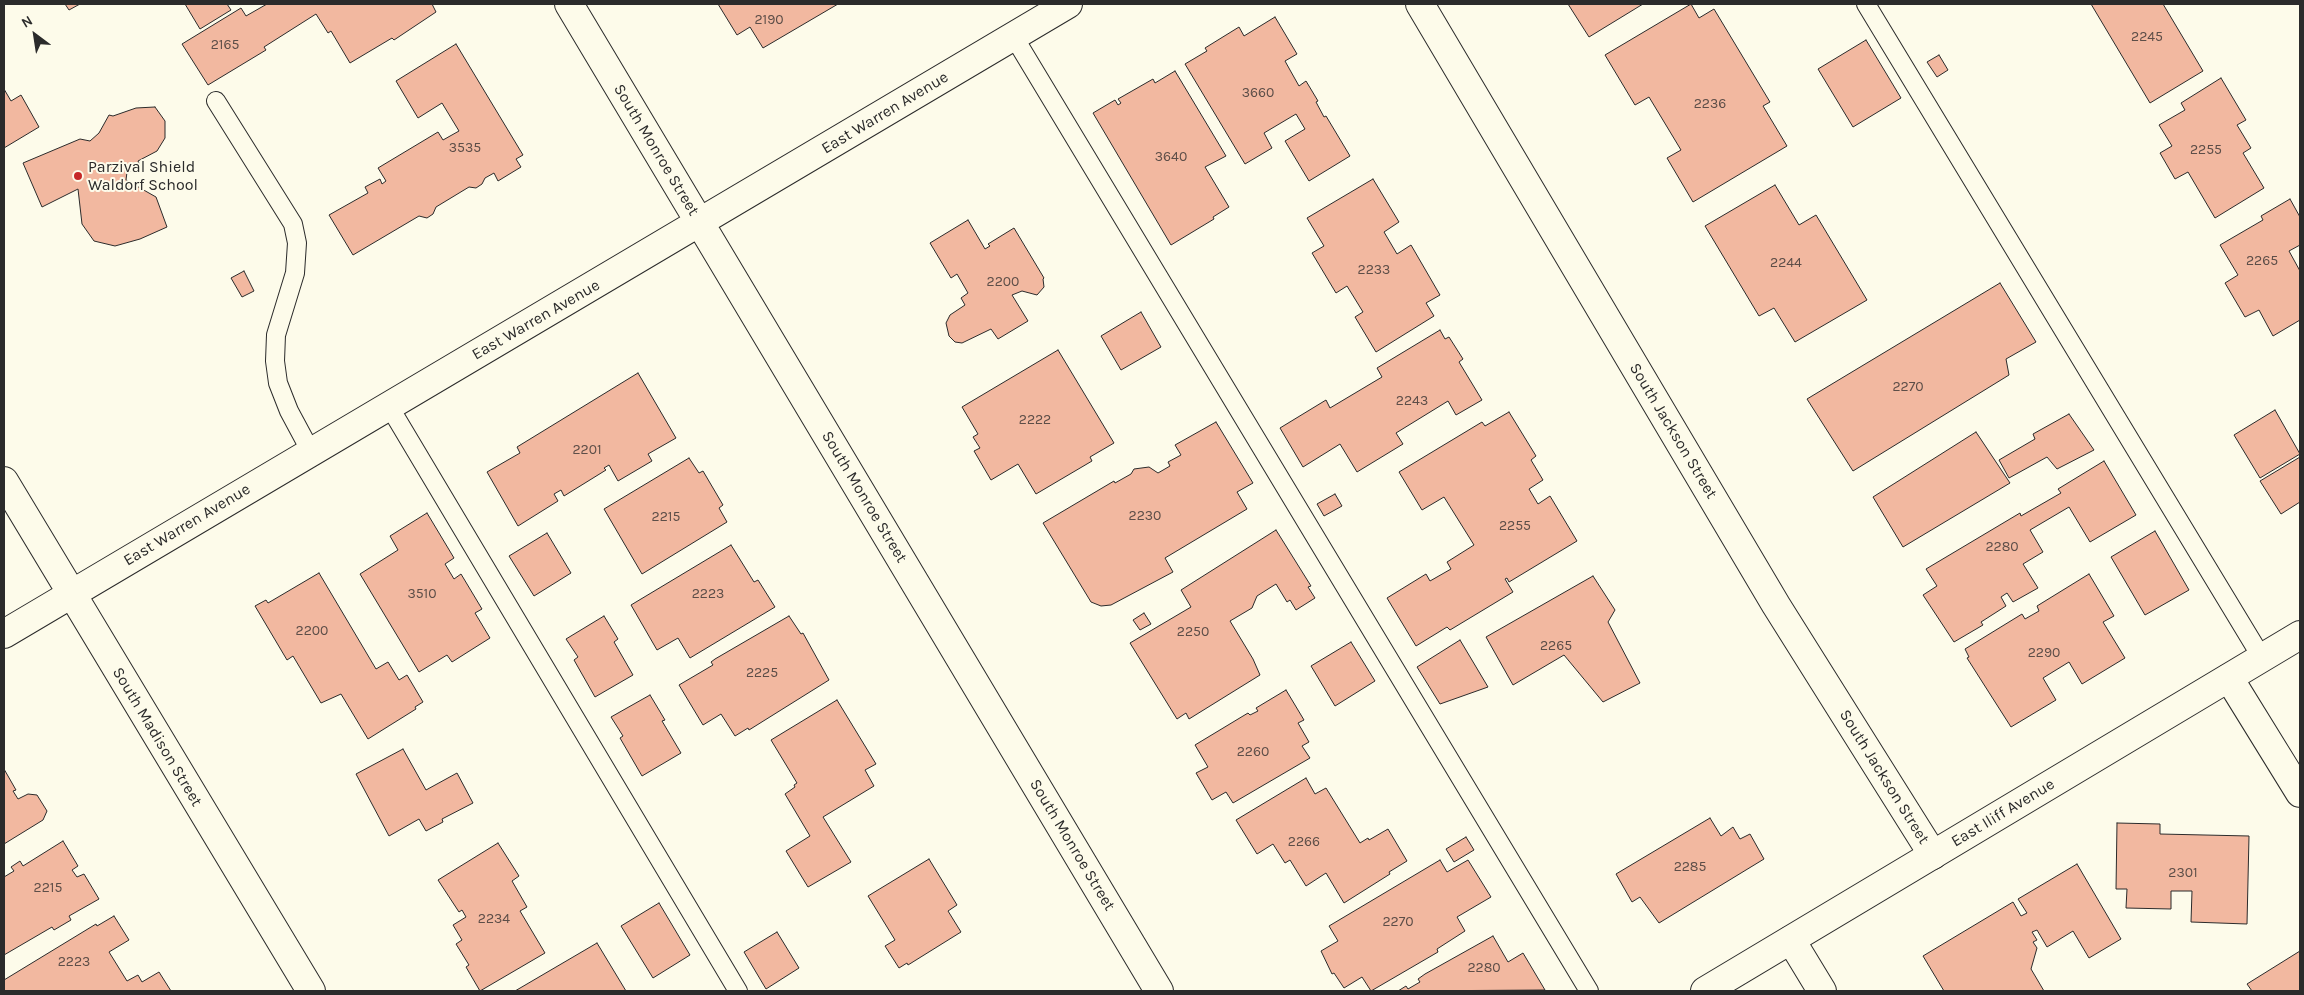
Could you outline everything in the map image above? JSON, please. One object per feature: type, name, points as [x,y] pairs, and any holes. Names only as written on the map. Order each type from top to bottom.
[{"type":"street","name":"South Monroe Street","points":[[569,4],[1159,991]]},
{"type":"street","name":"East Warren Avenue","points":[[4,634],[1068,4]]},
{"type":"street","name":"South Jackson Street","points":[[1420,4],[1776,605],[1933,855]]},
{"type":"street","name":"South Madison Street","points":[[4,481],[70,594],[311,991]]},
{"type":"street","name":"East Iliff Avenue","points":[[1705,991],[2300,635]]},
{"type":"street","points":[[2229,678],[2300,793]]},
{"type":"street","points":[[1791,940],[1822,991]]},
{"type":"lane","points":[[1866,4],[2262,658]]},
{"type":"lane","points":[[1014,36],[1589,991]]},
{"type":"lane","points":[[216,101],[293,224],[297,243],[294,273],[276,335],[275,361],[278,383],[288,411],[311,452]]},
{"type":"lane","points":[[389,406],[738,991]]},
{"type":"building","points":[[65,4],[80,4],[69,10]]},
{"type":"building","points":[[185,4],[227,4],[231,10],[200,29]]},
{"type":"building","points":[[267,4],[432,4],[436,12],[394,40],[392,38],[350,63],[331,31],[328,33],[316,14],[264,47],[266,50],[208,85],[182,44],[241,8],[246,16]]},
{"type":"building","points":[[718,4],[838,4],[763,48],[750,27],[737,35]]},
{"type":"building","points":[[1568,4],[1643,4],[1589,37]]},
{"type":"building","points":[[1691,4],[1699,18],[1714,9],[1770,102],[1763,106],[1787,146],[1693,202],[1667,158],[1681,150],[1649,97],[1635,105],[1605,55]]},
{"type":"building","points":[[2091,4],[2163,4],[2203,71],[2150,103]]},
{"type":"building","points":[[1275,17],[1297,54],[1285,61],[1299,86],[1306,81],[1318,101],[1316,102],[1324,117],[1326,116],[1350,156],[1309,181],[1285,141],[1305,129],[1296,114],[1264,133],[1272,148],[1245,164],[1185,64],[1207,51],[1205,48],[1239,27],[1244,36]]},
{"type":"building","points":[[1866,40],[1901,98],[1853,127],[1818,69]]},
{"type":"building","points":[[456,44],[523,155],[516,159],[521,167],[498,181],[494,173],[485,178],[482,184],[476,188],[469,187],[436,207],[433,214],[427,218],[419,216],[353,255],[329,215],[368,193],[365,187],[380,179],[382,184],[386,181],[378,168],[438,132],[443,140],[459,131],[442,103],[418,118],[396,81]]},
{"type":"building","points":[[1939,55],[1948,70],[1937,77],[1927,62]]},
{"type":"building","points":[[1175,71],[1226,156],[1205,167],[1229,207],[1213,217],[1214,219],[1171,245],[1093,113],[1115,100],[1118,105],[1121,103],[1118,99],[1153,79],[1155,83]]},
{"type":"building","points":[[2221,78],[2246,120],[2237,125],[2251,148],[2243,153],[2264,188],[2215,218],[2188,172],[2175,179],[2160,153],[2172,146],[2159,125],[2185,110],[2181,103]]},
{"type":"building","points":[[4,89],[11,101],[21,95],[39,127],[4,148]]},
{"type":"building","name":"Parzival Shield Waldorf School","points":[[155,107],[165,121],[165,138],[157,151],[138,161],[141,168],[127,172],[126,180],[156,197],[167,227],[140,239],[115,246],[94,241],[82,224],[78,189],[42,207],[23,163],[80,139],[90,141],[99,133],[109,115],[113,116],[136,108]]},
{"type":"building","points":[[1373,179],[1399,222],[1384,232],[1397,254],[1411,245],[1440,295],[1426,303],[1434,316],[1376,352],[1355,317],[1363,312],[1347,286],[1336,293],[1312,253],[1324,246],[1307,218]]},
{"type":"building","points":[[1775,185],[1799,225],[1816,215],[1867,300],[1795,342],[1774,308],[1759,316],[1705,226]]},
{"type":"building","points":[[2290,199],[2300,217],[2300,245],[2289,251],[2300,271],[2300,320],[2273,336],[2259,310],[2245,317],[2225,283],[2238,275],[2220,245],[2263,220],[2261,216]]},
{"type":"building","points":[[968,220],[985,249],[990,246],[988,244],[1014,228],[1044,278],[1044,287],[1037,295],[1022,291],[1012,295],[1028,321],[998,339],[991,329],[962,343],[955,342],[949,336],[946,323],[950,315],[965,305],[961,298],[968,293],[957,274],[951,278],[930,243]]},
{"type":"building","points":[[244,271],[254,291],[242,297],[231,278]]},
{"type":"building","points":[[2000,283],[2036,342],[2006,359],[2009,375],[1853,471],[1807,399]]},
{"type":"building","points":[[1141,312],[1161,347],[1121,370],[1101,336]]},
{"type":"building","points":[[1440,330],[1445,339],[1449,337],[1463,359],[1459,362],[1482,400],[1456,415],[1448,401],[1396,433],[1403,444],[1357,472],[1340,444],[1303,467],[1280,428],[1326,400],[1330,408],[1382,377],[1377,368]]},
{"type":"building","points":[[1058,350],[1114,443],[1090,457],[1092,461],[1036,494],[1018,464],[991,480],[974,451],[980,448],[973,437],[978,434],[962,407]]},
{"type":"building","points":[[638,373],[676,438],[648,454],[652,461],[618,481],[609,465],[604,468],[606,470],[564,496],[561,490],[554,494],[558,501],[518,526],[487,472],[520,453],[517,447]]},
{"type":"building","points":[[2275,410],[2300,454],[2260,478],[2234,435]]},
{"type":"building","points":[[1509,412],[1536,456],[1531,460],[1543,480],[1529,489],[1538,504],[1550,496],[1577,541],[1509,582],[1507,578],[1505,579],[1513,592],[1450,630],[1447,627],[1416,646],[1387,598],[1426,574],[1430,581],[1451,569],[1447,562],[1474,545],[1444,497],[1422,510],[1399,472],[1482,422],[1485,426]]},
{"type":"building","points":[[2069,414],[2094,450],[2057,469],[2047,457],[2009,478],[1999,460],[2035,439],[2033,434]]},
{"type":"building","points":[[1216,422],[1253,483],[1237,492],[1247,509],[1165,558],[1173,572],[1111,605],[1101,606],[1091,602],[1043,523],[1114,481],[1115,483],[1131,474],[1134,469],[1149,467],[1158,473],[1170,466],[1168,462],[1181,455],[1175,445]]},
{"type":"building","points":[[1976,432],[2010,483],[1903,547],[1873,497]]},
{"type":"building","points":[[2300,457],[2300,502],[2281,514],[2260,481]]},
{"type":"building","points":[[689,458],[699,473],[703,471],[723,505],[719,508],[727,522],[642,574],[604,509]]},
{"type":"building","points":[[2104,461],[2136,515],[2090,542],[2069,507],[2030,530],[2043,552],[2023,564],[2038,588],[2013,602],[2007,593],[2001,597],[2006,606],[1981,622],[1983,625],[1954,642],[1923,595],[1937,586],[1926,569],[2020,513],[2021,516],[2061,493],[2058,489]]},
{"type":"building","points":[[1335,494],[1342,506],[1324,516],[1317,504]]},
{"type":"building","points":[[427,513],[454,558],[445,564],[454,579],[461,574],[482,609],[475,613],[490,638],[452,662],[447,655],[419,672],[360,574],[398,550],[390,536]]},
{"type":"building","points":[[1276,530],[1311,586],[1308,587],[1315,598],[1296,610],[1290,600],[1287,602],[1276,584],[1257,596],[1252,608],[1230,621],[1253,659],[1260,675],[1189,719],[1186,713],[1177,719],[1130,643],[1191,607],[1181,590]]},
{"type":"building","points":[[2155,531],[2189,590],[2145,615],[2111,557]]},
{"type":"building","points":[[547,533],[571,573],[534,596],[509,556]]},
{"type":"building","points":[[731,545],[754,582],[758,580],[775,607],[690,658],[678,638],[657,650],[631,605]]},
{"type":"building","points":[[319,573],[376,669],[388,662],[399,680],[407,675],[423,702],[415,707],[416,709],[368,739],[341,694],[321,703],[293,656],[287,660],[255,606],[266,600],[268,603]]},
{"type":"building","points":[[2089,574],[2114,616],[2103,622],[2125,658],[2082,684],[2069,662],[2043,678],[2056,700],[2011,727],[1967,658],[1969,657],[1965,649],[2022,614],[2025,619],[2039,611],[2037,606]]},
{"type":"building","points":[[1593,576],[1615,610],[1608,622],[1640,683],[1603,702],[1564,655],[1513,685],[1486,637]]},
{"type":"building","points":[[1144,613],[1151,624],[1140,630],[1133,620]]},
{"type":"building","points":[[604,616],[618,639],[614,642],[633,675],[595,697],[574,660],[578,657],[566,639]]},
{"type":"building","points":[[789,616],[801,634],[803,633],[829,680],[749,730],[748,728],[735,736],[721,714],[703,725],[679,685],[713,665],[711,662],[715,659]]},
{"type":"building","points":[[1460,640],[1488,687],[1440,704],[1417,667]]},
{"type":"building","points":[[1351,642],[1375,681],[1335,706],[1311,666]]},
{"type":"building","points":[[1286,690],[1304,720],[1298,723],[1309,742],[1302,746],[1310,758],[1233,803],[1226,792],[1212,800],[1196,773],[1208,767],[1195,745],[1248,713],[1250,715],[1258,711],[1256,708]]},
{"type":"building","points":[[650,695],[665,720],[662,721],[681,753],[642,776],[620,738],[623,736],[611,717]]},
{"type":"building","points":[[837,700],[876,764],[865,770],[874,786],[823,817],[851,862],[808,887],[786,851],[810,836],[785,794],[795,787],[794,785],[797,783],[771,740]]},
{"type":"building","points":[[403,749],[426,790],[457,773],[473,803],[442,819],[443,822],[426,831],[419,819],[389,836],[356,774]]},
{"type":"building","points":[[4,769],[16,790],[13,791],[18,799],[28,794],[37,795],[47,811],[43,820],[4,844]]},
{"type":"building","points":[[1306,778],[1315,794],[1326,788],[1360,843],[1388,829],[1407,861],[1344,903],[1326,873],[1306,886],[1290,860],[1285,863],[1273,844],[1257,854],[1236,820]]},
{"type":"building","points":[[1710,818],[1721,836],[1733,827],[1740,839],[1750,834],[1764,859],[1659,923],[1640,897],[1632,902],[1616,874]]},
{"type":"building","points":[[2117,823],[2160,824],[2160,834],[2249,836],[2247,924],[2191,922],[2192,891],[2171,891],[2171,909],[2126,908],[2127,889],[2116,889]]},
{"type":"building","points":[[1466,837],[1474,850],[1454,862],[1446,849]]},
{"type":"building","points":[[63,841],[78,866],[72,870],[77,877],[84,874],[99,899],[69,916],[71,920],[54,930],[52,927],[4,955],[4,877],[14,871],[11,867],[20,861],[23,866]]},
{"type":"building","points":[[498,843],[519,876],[512,881],[527,907],[520,911],[545,953],[480,991],[466,967],[469,965],[456,944],[462,940],[453,925],[466,917],[462,910],[459,912],[438,880]]},
{"type":"building","points":[[929,859],[957,905],[948,911],[961,932],[908,965],[907,963],[899,968],[885,946],[895,940],[868,896]]},
{"type":"building","points":[[1440,860],[1447,872],[1468,860],[1491,897],[1457,917],[1465,931],[1437,949],[1438,952],[1371,991],[1362,977],[1344,988],[1334,973],[1332,974],[1321,951],[1338,941],[1329,926]]},
{"type":"building","points":[[2077,864],[2121,939],[2089,958],[2073,931],[2047,947],[2037,930],[2032,932],[2037,940],[2033,942],[2037,948],[2031,969],[2044,991],[1944,991],[1923,956],[2013,902],[2021,916],[2027,913],[2018,899]]},
{"type":"building","points":[[659,903],[690,955],[653,978],[621,926]]},
{"type":"building","points":[[114,916],[129,940],[109,952],[127,981],[138,975],[142,982],[159,972],[171,991],[4,991],[4,980],[96,924],[97,926]]},
{"type":"building","points":[[777,932],[799,968],[766,989],[744,952]]},
{"type":"building","points":[[1493,936],[1508,962],[1523,953],[1545,990],[1398,991],[1406,986],[1408,989],[1420,982],[1418,979],[1425,974]]},
{"type":"building","points":[[597,943],[626,991],[515,991]]},
{"type":"building","points":[[2300,951],[2300,991],[2252,991],[2247,984]]},
{"type":"place","name":"Parzival Shield Waldorf School","points":[[78,176]]}]
